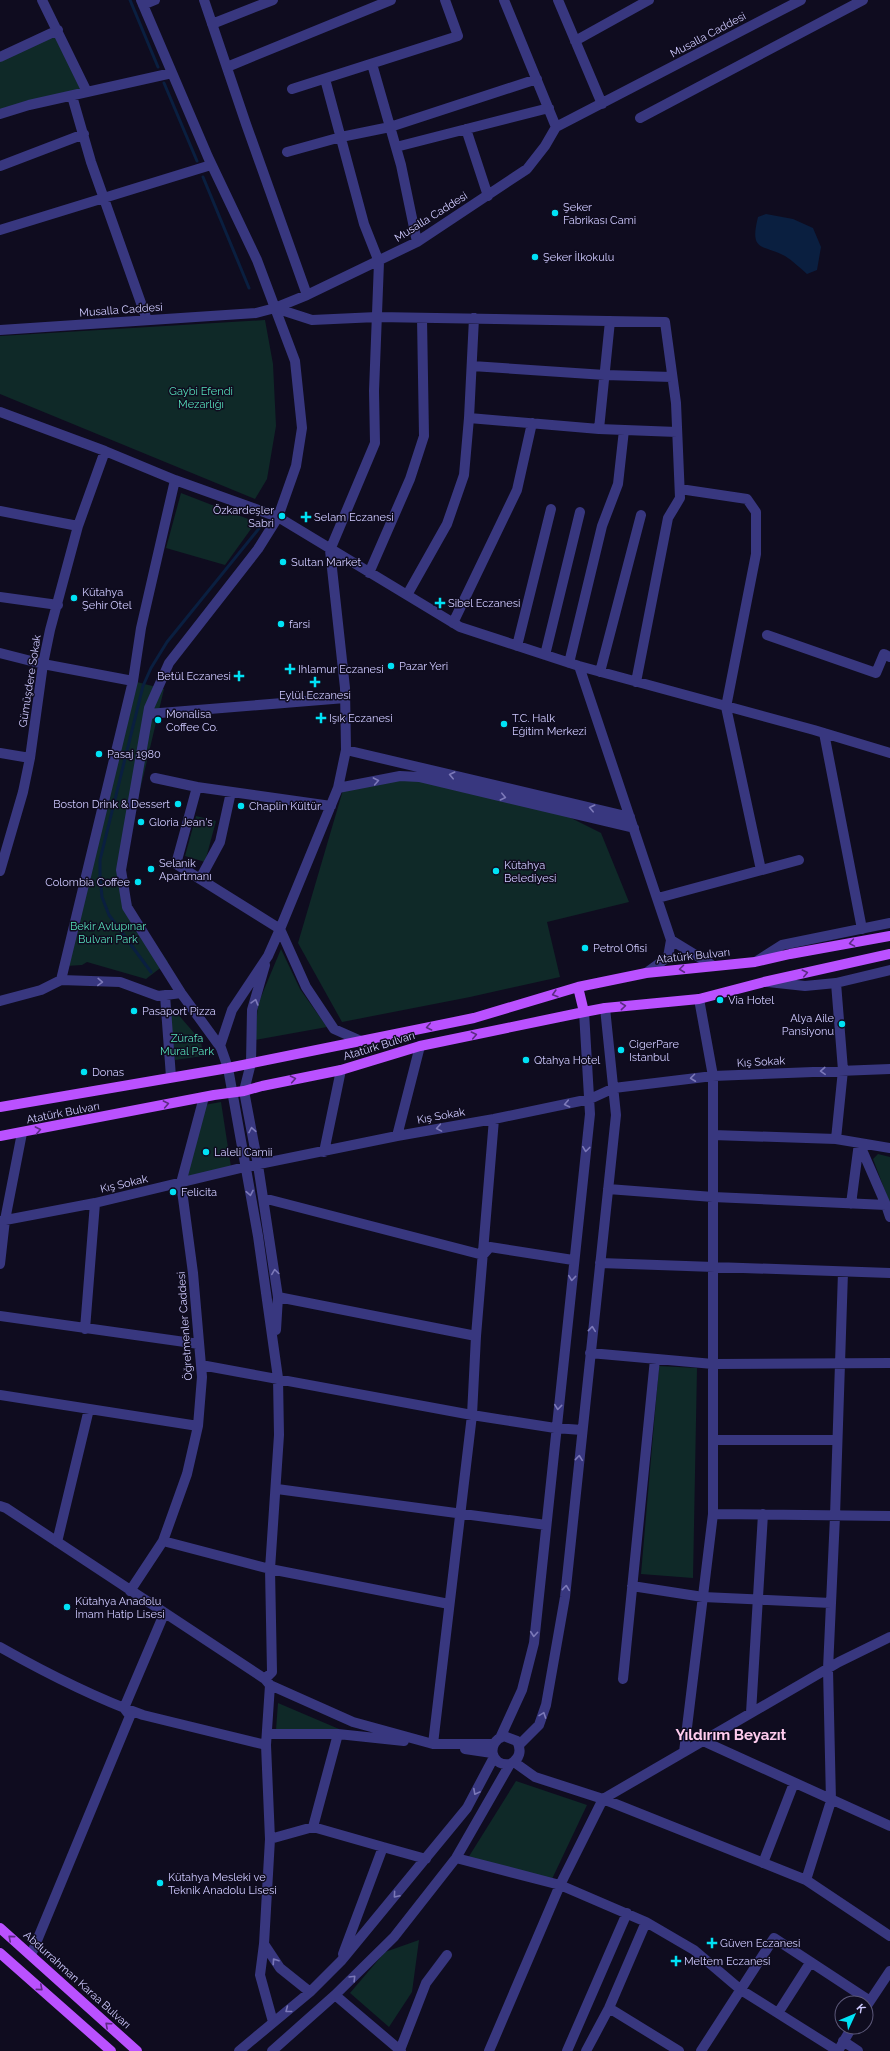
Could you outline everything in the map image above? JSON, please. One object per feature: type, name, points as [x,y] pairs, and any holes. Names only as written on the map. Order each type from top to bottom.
[{"type":"main road","name":"Atatürk Bulvarı","points":[[0,1107],[228,1068],[474,1018],[578,987],[646,973],[712,965],[755,962],[790,954],[890,936]]},
{"type":"main road","name":"Atatürk Bulvarı","points":[[0,1136],[204,1097],[244,1091],[341,1070],[420,1046],[584,1012],[606,1008],[699,999],[764,982],[890,954]]},
{"type":"main road","points":[[578,987],[584,1012]]},
{"type":"main road","name":"Abdurrahman Karaa Bulvarı","points":[[0,1928],[137,2051]]},
{"type":"main road","points":[[0,1953],[111,2051]]},
{"type":"street","points":[[42,0],[87,92]]},
{"type":"street","points":[[155,0],[142,3],[212,165],[257,260],[295,361],[302,428],[296,466],[278,517],[258,549],[169,663],[148,714],[121,870],[126,907],[181,993],[220,1046],[228,1068],[258,1236],[275,1353],[278,1378],[279,1435],[277,1489],[270,1568],[272,1672],[268,1682],[268,1734],[266,1745],[270,1839],[264,1944],[260,1975],[273,2022]]},
{"type":"street","points":[[204,0],[307,295]]},
{"type":"street","points":[[212,24],[273,0]]},
{"type":"street","points":[[227,67],[391,0]]},
{"type":"street","points":[[292,89],[458,36],[445,0]]},
{"type":"street","points":[[504,0],[556,127]]},
{"type":"street","points":[[558,0],[602,104]]},
{"type":"street","points":[[575,41],[649,0]]},
{"type":"street","name":"Musalla Caddesi","points":[[0,330],[256,313],[275,308],[307,295],[379,262],[417,242],[488,196],[527,169],[545,146],[556,127],[801,0]]},
{"type":"street","points":[[640,118],[863,0]]},
{"type":"street","points":[[0,57],[58,30]]},
{"type":"street","points":[[372,64],[396,147],[417,242]]},
{"type":"street","points":[[0,114],[29,105],[172,73]]},
{"type":"street","points":[[275,1353],[278,1297],[258,1165],[244,1091],[251,1063],[252,1010],[268,956],[338,788],[346,750],[345,698],[330,550],[375,443],[374,391],[379,262],[364,224],[325,79]]},
{"type":"street","points":[[287,152],[341,137],[390,127],[536,79]]},
{"type":"street","points":[[72,96],[104,199],[147,320]]},
{"type":"street","points":[[396,147],[549,108]]},
{"type":"street","points":[[466,129],[488,196]]},
{"type":"street","points":[[0,166],[84,134]]},
{"type":"street","points":[[0,230],[212,165]]},
{"type":"street","points":[[275,308],[312,320],[377,317],[665,322],[677,432],[680,498],[668,518],[636,682]]},
{"type":"street","points":[[369,573],[410,479],[424,436],[422,318]]},
{"type":"street","points":[[407,595],[447,524],[464,475],[469,418],[474,318]]},
{"type":"street","points":[[599,429],[610,321]]},
{"type":"street","points":[[472,366],[604,375],[672,377]]},
{"type":"street","points":[[0,412],[105,451],[175,480],[278,517],[330,550],[460,627],[600,672],[824,733],[890,753]]},
{"type":"street","points":[[469,418],[599,429],[677,432]]},
{"type":"street","points":[[453,623],[517,490],[532,423]]},
{"type":"street","points":[[624,430],[618,484],[602,526],[574,664],[634,828],[671,940],[668,957],[646,973]]},
{"type":"street","name":"Gümüşdere Sokak","points":[[0,870],[3,854],[30,758],[42,664],[50,630],[58,605],[78,526],[105,451]]},
{"type":"street","points":[[61,980],[133,681],[141,628],[175,480]]},
{"type":"street","points":[[680,489],[746,499],[756,512],[756,554],[726,707],[761,870]]},
{"type":"street","points":[[517,646],[551,509]]},
{"type":"street","points":[[0,511],[78,526]]},
{"type":"street","points":[[545,655],[580,512]]},
{"type":"street","points":[[600,672],[642,515]]},
{"type":"street","points":[[0,597],[58,605]]},
{"type":"street","points":[[767,635],[876,673],[884,654],[890,657]]},
{"type":"street","points":[[0,654],[42,664],[133,681]]},
{"type":"street","points":[[148,714],[345,698]]},
{"type":"street","points":[[824,733],[862,929]]},
{"type":"street","points":[[346,750],[630,817]]},
{"type":"street","points":[[0,753],[30,758]]},
{"type":"street","points":[[338,788],[400,776],[419,777],[634,828]]},
{"type":"street","points":[[155,778],[231,792],[331,806]]},
{"type":"street","points":[[198,786],[176,864],[280,929],[306,987],[334,1029],[361,1041]]},
{"type":"street","points":[[200,879],[220,842],[231,792]]},
{"type":"street","points":[[658,898],[800,860]]},
{"type":"street","name":"Atatürk Bulvarı","points":[[755,962],[782,944],[890,923]]},
{"type":"street","points":[[671,940],[712,965]]},
{"type":"street","points":[[220,1046],[232,1010],[268,956]]},
{"type":"street","name":"Atatürk Bulvarı","points":[[764,982],[805,986],[836,983],[890,970]]},
{"type":"street","points":[[0,1001],[41,990],[61,980],[120,982],[158,996],[181,993]]},
{"type":"street","points":[[836,983],[843,1070],[836,1140]]},
{"type":"street","points":[[165,995],[171,1077]]},
{"type":"street","points":[[684,1752],[713,1514],[713,1076],[699,999]]},
{"type":"street","points":[[272,2051],[335,1995],[394,1937],[456,1858],[512,1763],[517,1759],[520,1748],[539,1726],[546,1705],[565,1597],[616,1115],[606,1008]]},
{"type":"street","points":[[239,2051],[310,1992],[341,1961],[467,1808],[515,1706],[529,1668],[534,1643],[555,1428],[590,1114],[584,1012]]},
{"type":"street","points":[[397,1136],[420,1046]]},
{"type":"street","name":"Kış Sokak","points":[[2,1220],[95,1202],[245,1167],[590,1099],[614,1088],[713,1076],[890,1069]]},
{"type":"street","points":[[324,1152],[341,1070]]},
{"type":"street","name":"Öğretmenler Caddesi","points":[[130,1590],[163,1541],[187,1474],[198,1426],[201,1365],[194,1273],[181,1183],[204,1097]]},
{"type":"street","points":[[433,1744],[472,1415],[476,1336],[494,1119]]},
{"type":"street","points":[[0,1264],[2,1220],[22,1133]]},
{"type":"street","points":[[713,1135],[836,1140],[890,1148]]},
{"type":"street","points":[[851,1204],[859,1143]]},
{"type":"street","points":[[859,1143],[890,1217]]},
{"type":"street","points":[[608,1189],[713,1197],[886,1205]]},
{"type":"street","points":[[263,1198],[483,1255]]},
{"type":"street","points":[[85,1329],[95,1202]]},
{"type":"street","points":[[483,1255],[490,1247],[574,1260]]},
{"type":"street","points":[[600,1263],[843,1272],[890,1272]]},
{"type":"street","points":[[806,1880],[831,1800],[828,1668],[835,1516],[843,1272]]},
{"type":"street","points":[[278,1297],[476,1336]]},
{"type":"street","points":[[0,1316],[199,1344]]},
{"type":"street","points":[[590,1353],[713,1364],[890,1363]]},
{"type":"street","points":[[623,1679],[655,1359]]},
{"type":"street","points":[[201,1365],[472,1415],[555,1428],[582,1430]]},
{"type":"street","points":[[0,1395],[198,1426]]},
{"type":"street","points":[[57,1542],[90,1409]]},
{"type":"street","points":[[713,1440],[837,1440]]},
{"type":"street","points":[[277,1489],[546,1525]]},
{"type":"street","points":[[0,1506],[6,1508],[268,1682],[353,1722],[433,1744]]},
{"type":"street","points":[[713,1514],[890,1516]]},
{"type":"street","points":[[751,1713],[763,1514]]},
{"type":"street","points":[[163,1541],[270,1568],[449,1604]]},
{"type":"street","points":[[632,1586],[703,1597],[831,1604]]},
{"type":"street","points":[[124,1708],[164,1614]]},
{"type":"street","points":[[489,2051],[560,1885],[603,1799],[828,1668],[890,1636]]},
{"type":"street","points":[[0,1647],[57,1679],[124,1708],[266,1745]]},
{"type":"street","points":[[31,1955],[130,1716],[124,1708]]},
{"type":"street","points":[[268,1734],[338,1734],[433,1744],[495,1748],[509,1737],[517,1741],[535,1777]]},
{"type":"street","points":[[313,1827],[338,1734]]},
{"type":"street","points":[[703,1741],[890,1826]]},
{"type":"street","points":[[495,1748],[501,1764],[512,1763],[535,1777],[603,1799],[806,1880],[890,1936]]},
{"type":"street","points":[[763,1863],[794,1782]]},
{"type":"street","points":[[270,1839],[313,1827],[426,1859]]},
{"type":"street","points":[[341,1961],[383,1847]]},
{"type":"street","points":[[456,1858],[560,1885],[646,1922],[694,1950],[741,1990],[778,2014],[840,2048],[858,2051]]},
{"type":"street","points":[[567,2051],[627,1913]]},
{"type":"street","points":[[586,2051],[609,2008],[646,1922]]},
{"type":"street","points":[[701,2051],[774,1938],[855,1995]]},
{"type":"street","points":[[264,1944],[280,1968],[310,1992]]},
{"type":"street","points":[[335,1995],[401,2051],[426,1983],[447,1955]]},
{"type":"street","points":[[778,2014],[810,1963]]},
{"type":"street","points":[[874,1995],[890,1971]]},
{"type":"street","points":[[609,2008],[679,2051]]},
{"type":"street","points":[[840,2048],[847,2035]]},
{"type":"green space","points":[[57,34],[87,92],[0,113],[0,58]]},
{"type":"green space","name":"Gaybi Efendi Mezarlığı","points":[[265,320],[273,364],[276,426],[267,479],[255,499],[0,394],[0,336]]},
{"type":"green space","points":[[181,493],[256,522],[225,565],[166,548]]},
{"type":"green space","name":"Bekir Avlupınar Bulvarı Park","points":[[133,681],[164,689],[121,870],[135,915],[168,962],[146,979],[87,962],[82,965],[66,966]]},
{"type":"green space","points":[[419,777],[563,814],[601,833],[629,902],[547,922],[560,977],[470,997],[342,1022],[298,943],[343,790]]},
{"type":"green space","points":[[196,816],[216,821],[205,862],[185,856]]},
{"type":"green space","points":[[281,949],[300,989],[327,1027],[255,1040],[258,1004]]},
{"type":"green space","name":"Zürafa Mural Park","points":[[176,1012],[201,1041],[203,1056],[175,1060],[170,1016]]},
{"type":"green space","points":[[221,1102],[231,1167],[187,1177],[204,1105]]},
{"type":"green space","points":[[878,1154],[890,1157],[890,1204],[873,1159]]},
{"type":"green space","points":[[659,1366],[697,1368],[693,1578],[641,1574]]},
{"type":"green space","points":[[278,1703],[339,1729],[276,1730]]},
{"type":"green space","points":[[516,1781],[587,1805],[552,1879],[468,1858]]},
{"type":"green space","points":[[419,1940],[412,1992],[389,2027],[350,1993],[385,1952]]},
{"type":"water","points":[[766,214],[793,219],[813,228],[821,247],[817,270],[807,274],[785,256],[760,246],[755,237],[758,217]]},
{"type":"waterway","points":[[130,0],[158,67]]},
{"type":"waterway","points":[[164,83],[197,161]]},
{"type":"waterway","points":[[203,177],[249,288]]},
{"type":"waterway","points":[[151,972],[109,915],[102,897],[100,860],[143,686],[151,668],[167,642],[261,526]]},
{"type":"place","name":"Şeker Fabrikası Cami","points":[[555,213]]},
{"type":"place","name":"Şeker İlkokulu","points":[[535,257]]},
{"type":"place","name":"Özkardeşler Sabri","points":[[282,516]]},
{"type":"place","name":"Selam Eczanesi","points":[[306,517]]},
{"type":"place","name":"Sultan Market","points":[[283,562]]},
{"type":"place","name":"Kütahya Şehir Otel","points":[[74,598]]},
{"type":"place","name":"Sibel Eczanesi","points":[[440,603]]},
{"type":"place","name":"farsi","points":[[281,624]]},
{"type":"place","name":"Pazar Yeri","points":[[391,666]]},
{"type":"place","name":"Ihlamur Eczanesi","points":[[290,669]]},
{"type":"place","name":"Betül Eczanesi","points":[[239,676]]},
{"type":"place","name":"Eylül Eczanesi","points":[[315,682]]},
{"type":"place","name":"Işık Eczanesi","points":[[321,718]]},
{"type":"place","name":"Monalisa Coffee Co.","points":[[158,720]]},
{"type":"place","name":"T.C. Halk Eğitim Merkezi","points":[[504,724]]},
{"type":"place","name":"Pasaj 1980","points":[[99,754]]},
{"type":"place","name":"Boston Drink & Dessert","points":[[178,804]]},
{"type":"place","name":"Chaplin Kültür","points":[[241,806]]},
{"type":"place","name":"Gloria Jean's","points":[[141,822]]},
{"type":"place","name":"Selanik Apartmanı","points":[[151,869]]},
{"type":"place","name":"Kütahya Belediyesi","points":[[496,871]]},
{"type":"place","name":"Colombia Coffee","points":[[138,882]]},
{"type":"place","name":"Petrol Ofisi","points":[[585,948]]},
{"type":"place","name":"Via Hotel","points":[[720,1000]]},
{"type":"place","name":"Pasaport Pizza","points":[[134,1011]]},
{"type":"place","name":"Alya Aile Pansiyonu","points":[[842,1024]]},
{"type":"place","name":"CigerPare Istanbul","points":[[621,1050]]},
{"type":"place","name":"Qtahya Hotel","points":[[526,1060]]},
{"type":"place","name":"Donas","points":[[84,1072]]},
{"type":"place","name":"Laleli Camii","points":[[206,1152]]},
{"type":"place","name":"Felicita","points":[[173,1192]]},
{"type":"place","name":"Kütahya Anadolu İmam Hatip Lisesi","points":[[67,1607]]},
{"type":"place","name":"Kütahya Mesleki ve Teknik Anadolu Lisesi","points":[[160,1883]]},
{"type":"place","name":"Güven Eczanesi","points":[[712,1943]]},
{"type":"place","name":"Meltem Eczanesi","points":[[676,1961]]},
{"type":"district","name":"Yıldırım Beyazıt","points":[[731,1735]]}]
